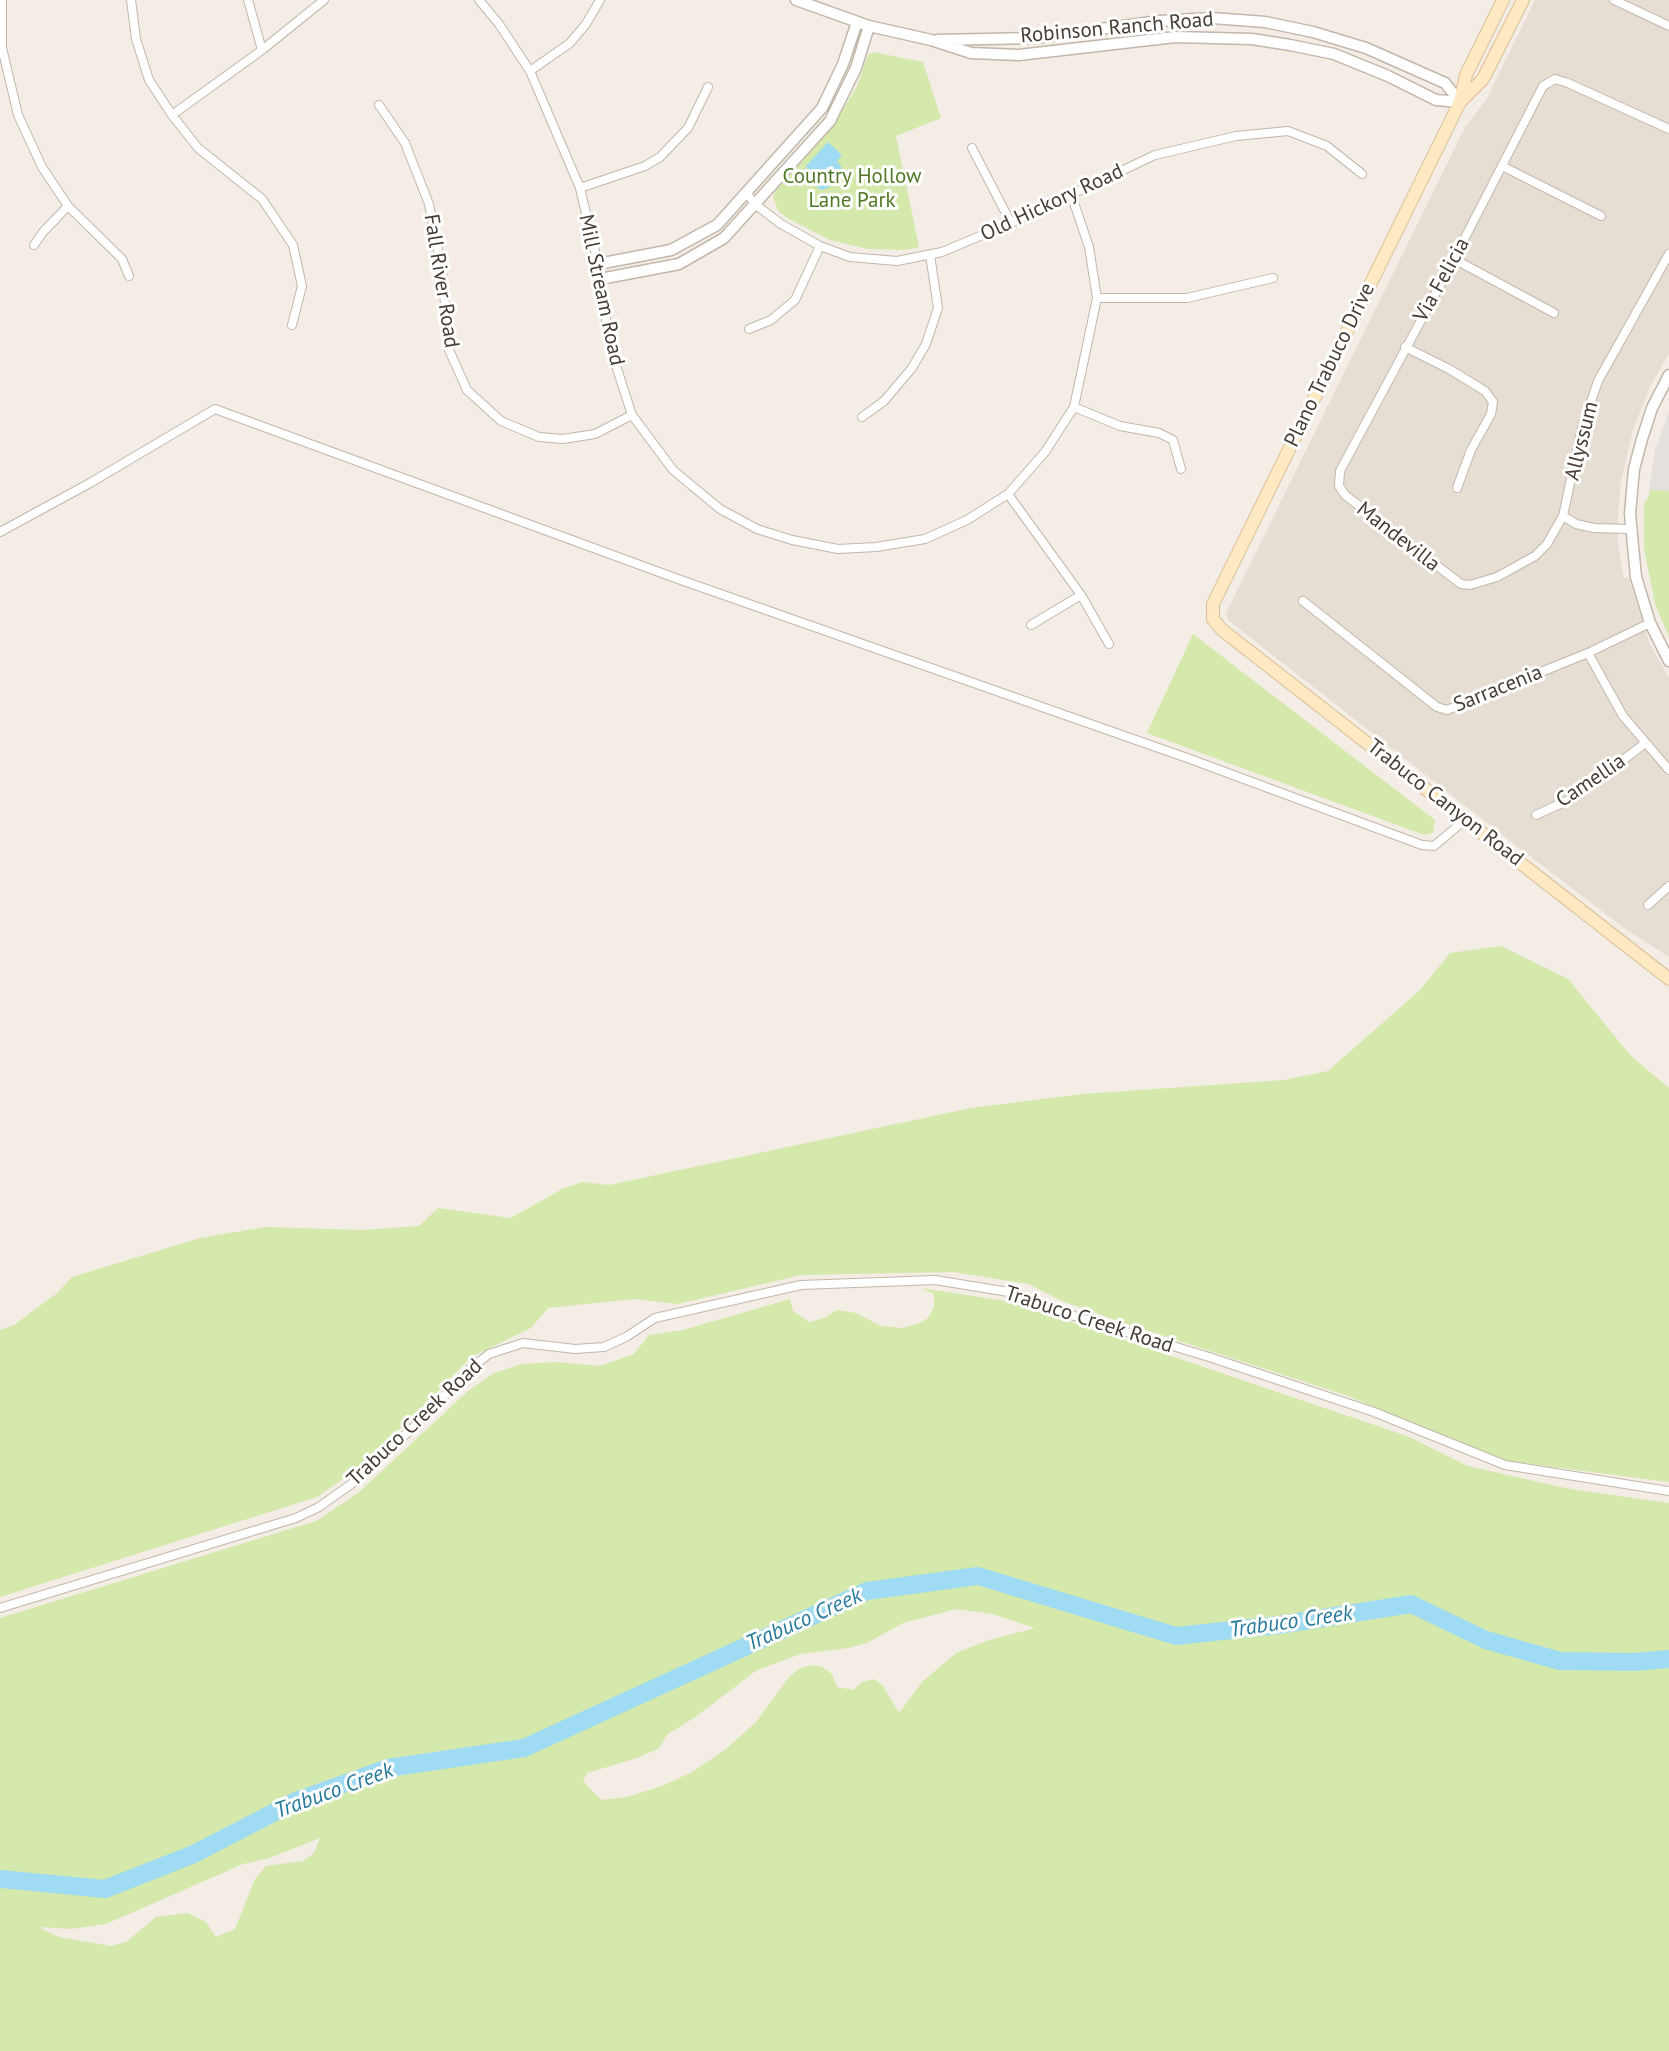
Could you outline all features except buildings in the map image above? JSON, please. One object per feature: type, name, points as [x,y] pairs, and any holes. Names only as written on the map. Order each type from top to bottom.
[{"type":"main road","name":"Plano Trabuco Drive","points":[[1221,629],[1213,619],[1214,604],[1417,184],[1460,102],[1466,75],[1503,0]]},
{"type":"main road","name":"Plano Trabuco Drive","points":[[1460,102],[1483,79],[1522,0]]},
{"type":"main road","name":"Trabuco Canyon Road","points":[[1221,629],[1669,979]]},
{"type":"street","points":[[2,0],[3,48],[18,116],[42,166],[68,206],[122,259],[129,276]]},
{"type":"street","points":[[131,0],[136,39],[150,80],[172,115],[198,148],[262,199],[292,245],[302,286],[291,325]]},
{"type":"street","points":[[248,0],[262,50]]},
{"type":"street","points":[[172,115],[262,50],[324,0]]},
{"type":"street","name":"Mill Stream Road","points":[[479,0],[499,24],[530,71],[580,188],[598,264],[610,347],[632,415],[673,470],[720,508],[757,529],[792,540],[838,549],[876,547],[925,539],[967,520],[1008,494],[1045,452],[1074,407],[1096,298],[1089,247],[1071,194]]},
{"type":"street","points":[[530,71],[570,43],[586,24],[600,0]]},
{"type":"street","name":"Robinson Ranch Road","points":[[796,0],[869,26],[931,40],[971,53],[1019,55],[1175,37],[1252,39],[1334,54],[1436,100],[1460,102]]},
{"type":"street","points":[[1614,0],[1669,26]]},
{"type":"street","name":"Robinson Ranch Road","points":[[931,40],[966,37],[1035,38],[1159,21],[1212,18],[1265,22],[1313,32],[1366,48],[1445,83],[1460,102]]},
{"type":"street","points":[[598,264],[671,250],[717,225],[822,108],[843,64],[858,22]]},
{"type":"street","points":[[600,279],[679,264],[724,238],[830,121],[856,68],[869,26]]},
{"type":"street","name":"Via Felicia","points":[[1339,486],[1340,471],[1454,259],[1543,86],[1555,79],[1568,83],[1669,129]]},
{"type":"street","points":[[580,188],[645,166],[660,157],[688,128],[708,87]]},
{"type":"street","name":"Fall River Road","points":[[379,105],[405,143],[429,204],[442,271],[449,350],[466,390],[501,422],[539,436],[564,439],[595,434],[632,415]]},
{"type":"street","name":"Old Hickory Road","points":[[747,194],[756,205],[796,233],[820,246],[850,256],[881,261],[930,255],[1011,223],[1155,155],[1236,136],[1288,131],[1327,146],[1362,174]]},
{"type":"street","points":[[972,147],[1011,223]]},
{"type":"street","points":[[1502,166],[1601,216]]},
{"type":"street","points":[[34,245],[68,206]]},
{"type":"street","points":[[749,329],[771,320],[795,300],[820,246]]},
{"type":"street","name":"Allyssum","points":[[1461,584],[1470,585],[1497,577],[1534,556],[1547,544],[1563,516],[1582,428],[1598,381],[1669,254]]},
{"type":"street","points":[[862,417],[891,393],[912,368],[926,344],[938,308],[930,255]]},
{"type":"street","points":[[1454,259],[1554,313]]},
{"type":"street","points":[[1096,298],[1187,298],[1273,278]]},
{"type":"street","points":[[1405,347],[1485,391],[1493,402],[1491,414],[1472,450],[1457,488]]},
{"type":"street","points":[[1669,375],[1652,408],[1642,439],[1633,479],[1630,529],[1636,577],[1650,623],[1669,661]]},
{"type":"street","points":[[1074,407],[1120,426],[1159,433],[1173,440],[1181,469]]},
{"type":"street","points":[[0,532],[90,483],[215,409],[678,579],[1190,759],[1422,845],[1434,846],[1466,819]]},
{"type":"street","name":"Mandevilla","points":[[1339,486],[1345,495],[1461,584]]},
{"type":"street","points":[[1008,494],[1081,595],[1109,644]]},
{"type":"street","points":[[1563,516],[1576,524],[1594,528],[1630,529]]},
{"type":"street","points":[[1031,625],[1081,595]]},
{"type":"street","name":"Sarracenia","points":[[1303,601],[1442,709],[1453,709],[1588,653],[1650,623]]},
{"type":"street","points":[[1588,653],[1623,716],[1644,744],[1669,770]]},
{"type":"street","name":"Camellia","points":[[1536,815],[1575,797],[1644,744]]},
{"type":"street","points":[[1648,905],[1669,886]]},
{"type":"street","name":"Trabuco Creek Road","points":[[0,1608],[296,1518],[319,1507],[350,1485],[430,1412],[464,1374],[489,1354],[523,1343],[575,1349],[604,1347],[626,1337],[655,1317],[801,1285],[935,1280],[1015,1293],[1071,1315],[1209,1357],[1374,1412],[1505,1465],[1669,1491]]},
{"type":"shaded area","points":[[1535,0],[1669,0],[1669,353],[1650,387],[1633,430],[1621,481],[1618,544],[1624,578],[1628,577],[1650,644],[1669,678],[1669,957],[1624,928],[1492,827],[1228,620],[1226,613],[1465,127],[1486,100]]},
{"type":"shaded area","points":[[1669,411],[1669,491],[1649,490],[1655,450]]},
{"type":"green space","name":"Country Hollow Lane Park","points":[[873,52],[923,62],[941,118],[896,136],[919,247],[905,250],[868,249],[830,240],[787,218],[778,211],[773,197],[776,190],[837,120],[858,84],[868,55]]},
{"type":"green space","points":[[1649,490],[1669,491],[1669,637],[1655,604],[1644,549],[1644,504],[1650,494]]},
{"type":"green space","points":[[1193,634],[1435,820],[1433,833],[1424,835],[1147,733]]},
{"type":"green space","points":[[1501,946],[1568,979],[1630,1055],[1669,1088],[1669,1482],[1499,1460],[1348,1396],[1115,1320],[1062,1301],[1028,1284],[953,1272],[801,1275],[678,1304],[634,1299],[548,1308],[531,1328],[471,1357],[419,1411],[350,1474],[317,1497],[0,1597],[0,1330],[14,1325],[56,1294],[72,1277],[200,1238],[265,1227],[362,1230],[419,1226],[438,1208],[511,1218],[562,1189],[582,1182],[609,1185],[971,1108],[1082,1094],[1284,1080],[1328,1071],[1420,990],[1450,953]]},
{"type":"green space","points":[[921,1288],[1012,1302],[1407,1436],[1468,1466],[1570,1489],[1669,1503],[1669,2051],[0,2051],[0,1618],[316,1521],[358,1493],[468,1391],[494,1373],[522,1364],[556,1362],[600,1366],[634,1354],[649,1335],[683,1330],[790,1299],[793,1311],[809,1322],[824,1318],[837,1310],[856,1313],[881,1326],[902,1328],[918,1324],[928,1318],[934,1307],[934,1294]],"holes":[[[956,1609],[992,1614],[1035,1628],[986,1641],[956,1653],[923,1681],[899,1713],[883,1686],[874,1679],[862,1682],[853,1690],[837,1687],[832,1674],[822,1667],[812,1665],[800,1668],[789,1677],[756,1722],[726,1749],[692,1772],[662,1786],[627,1797],[601,1800],[583,1781],[587,1773],[637,1758],[658,1749],[668,1734],[694,1718],[757,1670],[801,1654],[848,1648],[867,1643],[903,1623]],[[320,1838],[314,1853],[303,1861],[266,1866],[255,1879],[235,1929],[216,1937],[206,1922],[188,1913],[156,1917],[126,1942],[111,1946],[59,1937],[38,1927],[71,1929],[106,1924],[243,1864],[270,1858]]]},
{"type":"water","points":[[828,142],[842,155],[837,161],[842,168],[829,187],[822,190],[817,187],[806,166]]},
{"type":"waterway","name":"Trabuco Creek","points":[[0,1879],[105,1889],[194,1854],[296,1801],[388,1768],[524,1748],[867,1591],[978,1576],[1176,1636],[1279,1625],[1411,1604],[1486,1640],[1560,1661],[1634,1662],[1669,1659]]}]
